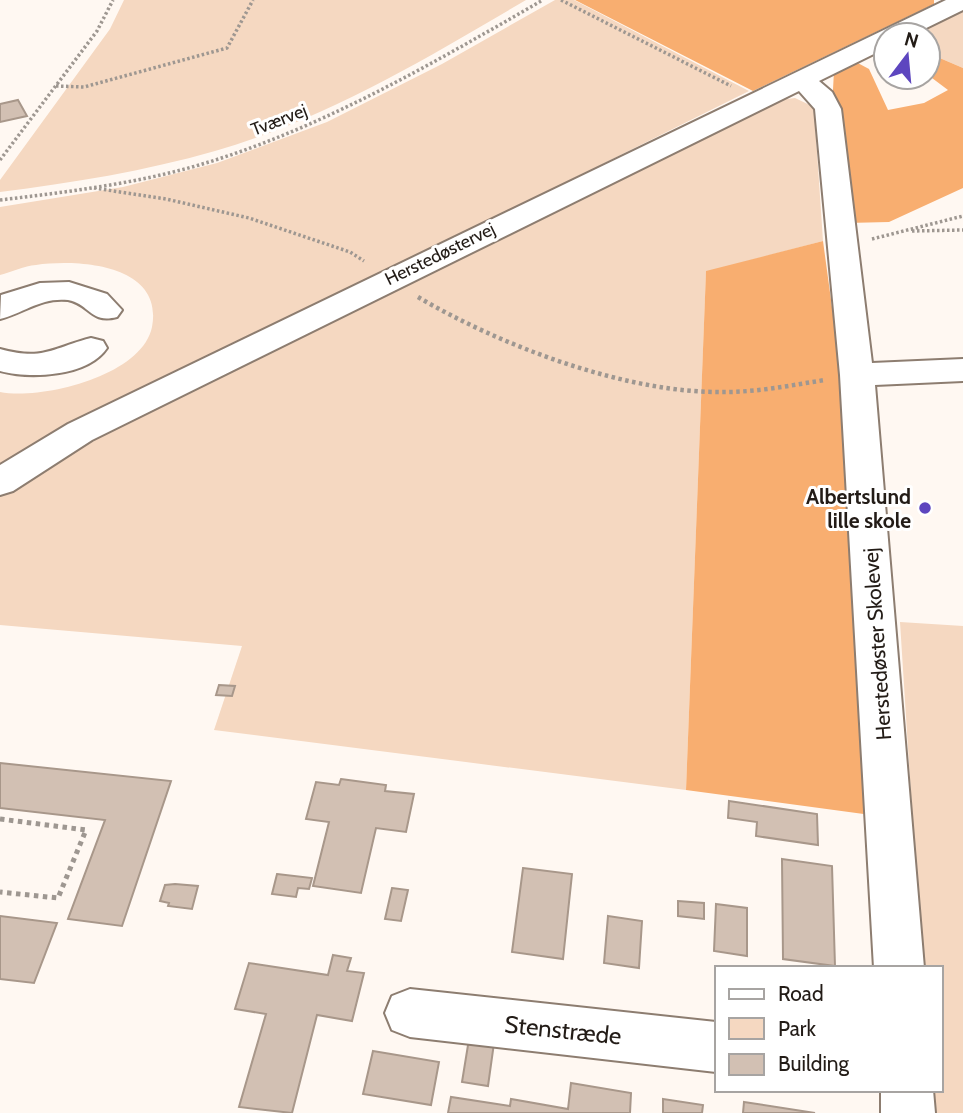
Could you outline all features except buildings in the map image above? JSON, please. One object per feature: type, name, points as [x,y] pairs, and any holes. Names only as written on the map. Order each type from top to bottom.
[{"type":"street","points":[[922,21],[963,1]]},
{"type":"street","name":"Herstedøstervej","points":[[0,482],[80,432],[872,45]]},
{"type":"street","name":"Herstedøster Skolevej","points":[[802,80],[823,98],[828,109],[857,375],[899,966]]},
{"type":"street","points":[[0,309],[30,295],[62,291],[89,296],[106,310]]},
{"type":"street","points":[[0,360],[13,364],[46,365],[62,362],[91,348]]},
{"type":"street","points":[[857,375],[963,370]]},
{"type":"street","name":"Stenstræde","points":[[410,1013],[715,1047]]},
{"type":"street","points":[[906,1092],[908,1113]]},
{"type":"path","points":[[0,160],[97,31],[113,0]]},
{"type":"path","points":[[56,86],[84,88],[228,48],[253,0]]},
{"type":"path","name":"Tværvej","points":[[0,200],[94,188],[222,157],[324,118],[425,68],[543,0]]},
{"type":"path","points":[[561,0],[757,99]]},
{"type":"path","points":[[94,188],[166,199],[248,218],[350,252],[421,299],[531,350],[596,372],[708,392],[755,391],[857,375]]},
{"type":"path","points":[[841,247],[963,216]]},
{"type":"path","points":[[904,231],[963,230]]},
{"type":"path","points":[[0,818],[86,830],[58,898],[0,892]]},
{"type":"green space","points":[[124,0],[526,0],[375,85],[256,138],[189,158],[135,170],[0,192],[0,180],[110,29]]},
{"type":"green space","points":[[555,0],[574,0],[749,91],[72,428],[0,470],[0,392],[18,394],[64,388],[111,371],[130,359],[144,344],[152,327],[152,306],[145,290],[132,278],[94,265],[54,263],[0,275],[0,207],[123,187],[217,163],[327,122],[442,64]]},
{"type":"green space","points":[[963,10],[963,68],[942,59],[941,21]]},
{"type":"green space","points":[[795,98],[814,107],[823,241],[706,272],[686,790],[214,730],[242,646],[0,625],[0,495],[90,441],[772,101]]},
{"type":"green space","points":[[900,622],[963,626],[963,1113],[933,1113],[932,1092],[942,1092],[942,966],[922,966]]},
{"type":"shaded area","points":[[575,0],[934,0],[934,4],[899,21],[872,21],[872,34],[753,91]]},
{"type":"shaded area","points":[[942,59],[963,68],[963,188],[889,222],[847,223],[832,108],[834,71],[854,61],[869,69],[872,91],[879,91],[888,110],[924,103],[948,90],[942,86]]},
{"type":"shaded area","points":[[823,241],[843,388],[871,815],[686,790],[706,271]]},
{"type":"place","name":"Albertslund lille skole","points":[[925,508]]}]
